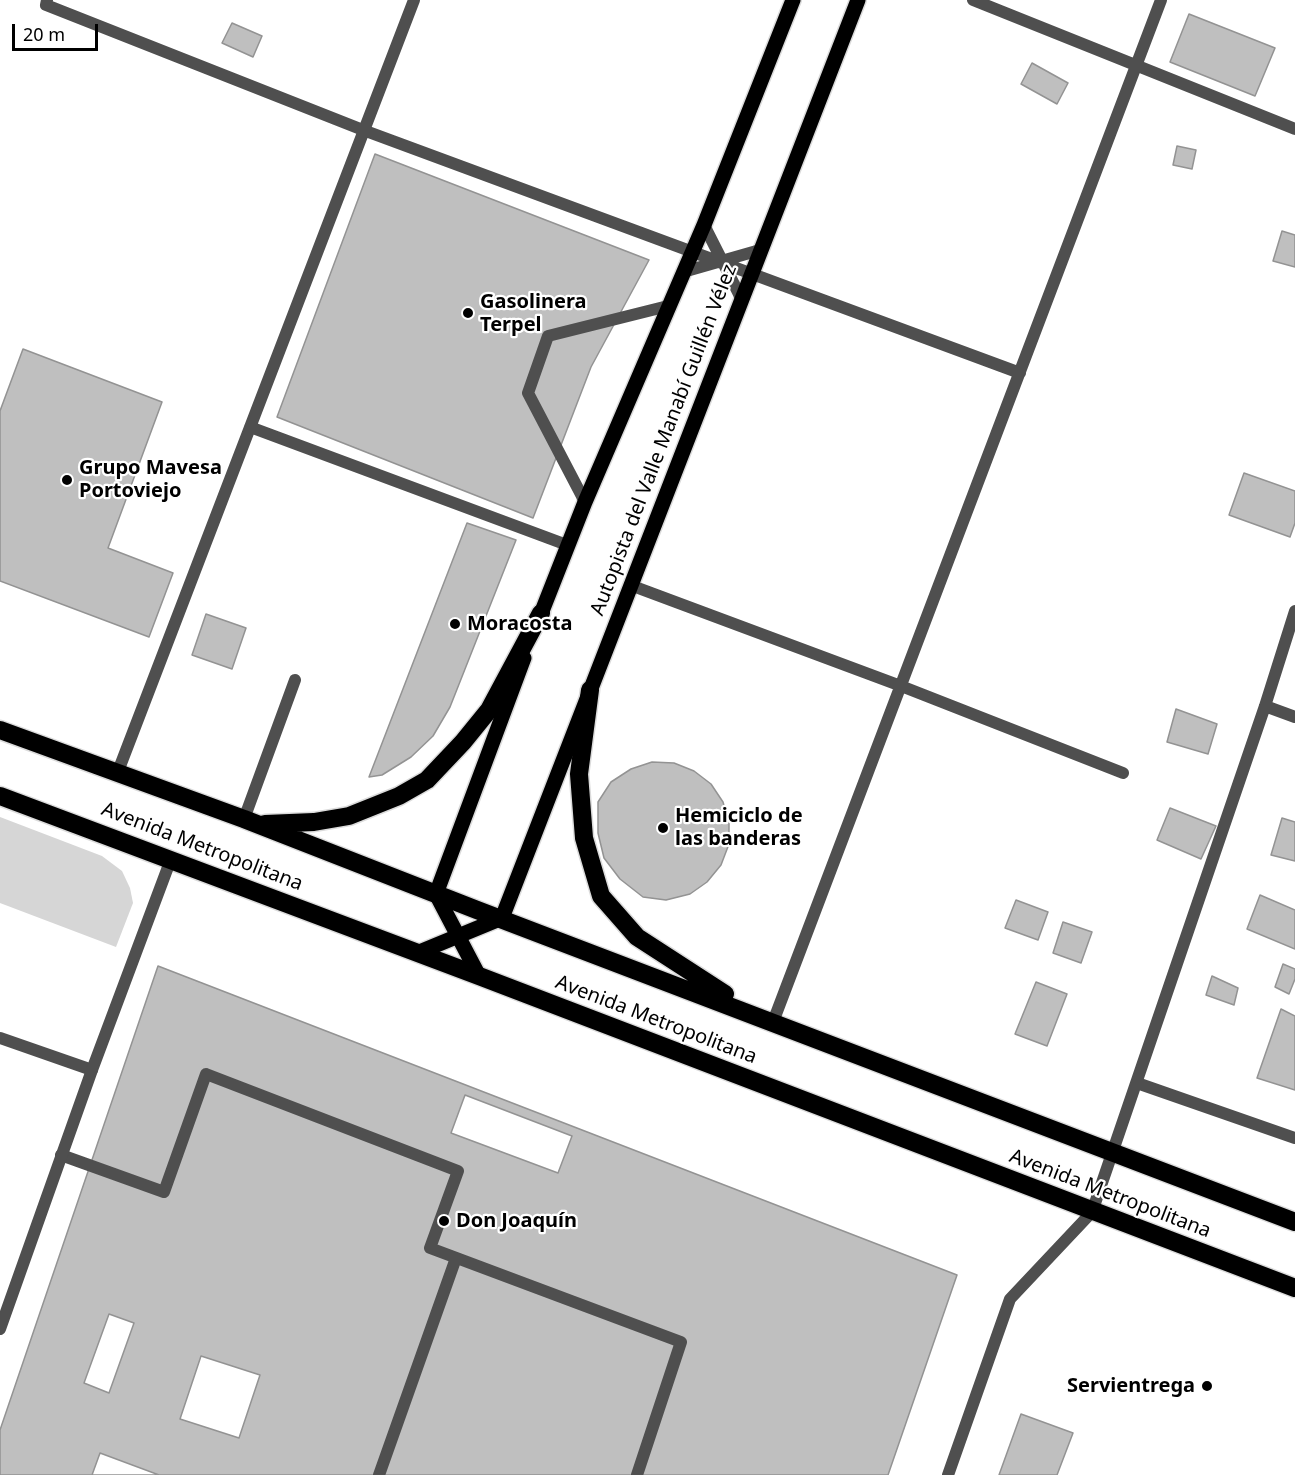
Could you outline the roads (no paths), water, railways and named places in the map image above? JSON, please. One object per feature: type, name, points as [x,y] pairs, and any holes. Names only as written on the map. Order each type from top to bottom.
[{"type":"highway","points":[[251,822],[314,822],[349,816],[399,796],[426,780],[463,742],[489,710],[541,613]]},
{"type":"highway","points":[[590,690],[579,774],[584,838],[601,896],[637,937],[703,981],[773,1022]]},
{"type":"highway","points":[[0,730],[251,822],[1295,1222]]},
{"type":"highway","name":"Avenida Metropolitana","points":[[0,796],[479,976],[1295,1288]]},
{"type":"main road","name":"Autopista del Valle Manabí Guillén Vélez","points":[[436,894],[567,545],[704,225],[793,0]]},
{"type":"main road","name":"Autopista del Valle Manabí Guillén Vélez","points":[[502,918],[858,0]]},
{"type":"main road","points":[[436,894],[479,976]]},
{"type":"main road","points":[[417,953],[502,918]]},
{"type":"street","points":[[47,0],[45,5],[363,130],[1020,373]]},
{"type":"street","points":[[117,774],[414,0]]},
{"type":"street","points":[[973,0],[1295,129]]},
{"type":"street","points":[[773,1022],[1161,0]]},
{"type":"street","points":[[704,225],[741,298]]},
{"type":"street","points":[[683,273],[760,250]]},
{"type":"street","points":[[585,502],[528,393],[548,336],[668,306]]},
{"type":"street","points":[[250,427],[567,545]]},
{"type":"street","points":[[630,585],[901,686],[1123,773]]},
{"type":"street","points":[[948,1475],[1010,1299],[1092,1212],[1265,706],[1295,611]]},
{"type":"street","points":[[251,822],[295,680]]},
{"type":"street","points":[[1265,706],[1295,717]]},
{"type":"street","points":[[0,1329],[61,1155],[171,859]]},
{"type":"street","points":[[0,1038],[92,1070]]},
{"type":"street","points":[[61,1155],[164,1192],[206,1074],[458,1172],[430,1248],[681,1342],[637,1475]]},
{"type":"street","points":[[1137,1083],[1295,1138]]},
{"type":"street","points":[[379,1475],[456,1258]]},
{"type":"place","name":"Gasolinera Terpel","points":[[468,313]]},
{"type":"place","name":"Grupo Mavesa Portoviejo","points":[[67,480]]},
{"type":"place","name":"Moracosta","points":[[455,624]]},
{"type":"place","name":"Hemiciclo de las banderas","points":[[663,828]]},
{"type":"place","name":"Don Joaquín","points":[[444,1221]]},
{"type":"place","name":"Servientrega","points":[[1207,1386]]}]
